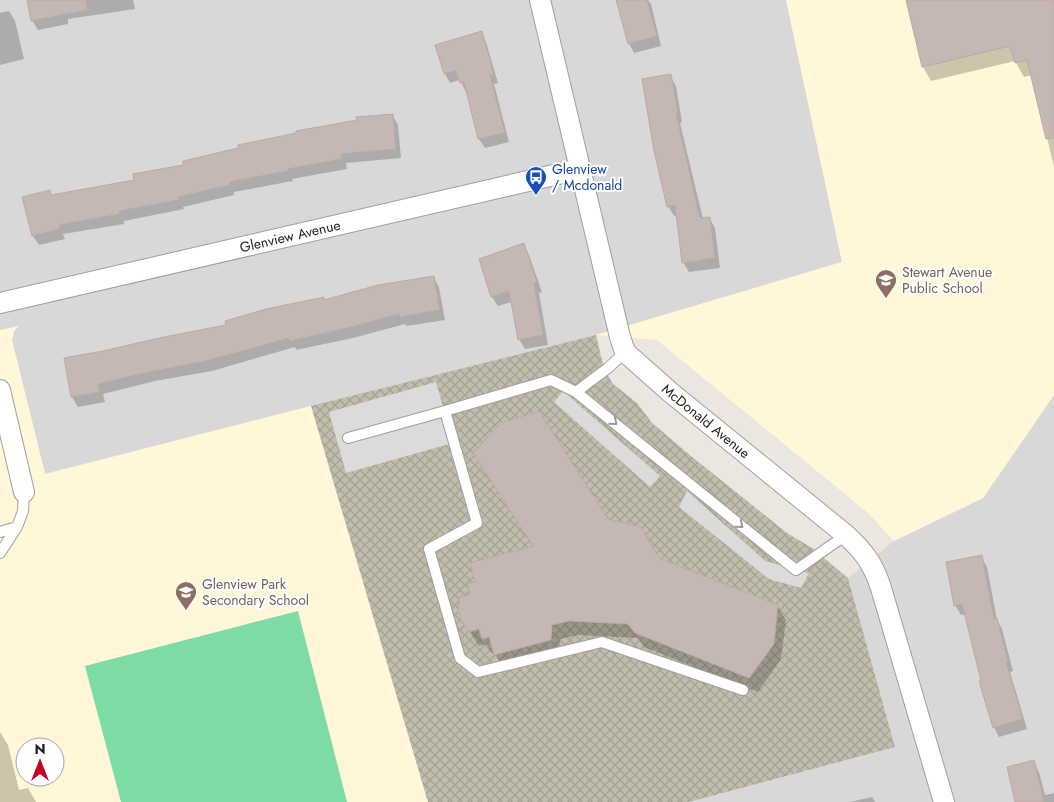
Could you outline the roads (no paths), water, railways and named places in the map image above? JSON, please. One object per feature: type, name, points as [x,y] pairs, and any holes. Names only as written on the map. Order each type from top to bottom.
[{"type":"street","points":[[540,0],[625,352]]},
{"type":"street","name":"Glenview Avenue","points":[[0,303],[580,169]]},
{"type":"street","name":"McDonald Avenue","points":[[625,352],[670,392],[846,535],[868,557],[876,573],[944,802]]},
{"type":"street","points":[[0,390],[24,492]]},
{"type":"lane","points":[[576,392],[608,368],[625,352]]},
{"type":"lane","points":[[348,438],[551,380],[576,392],[796,570],[846,535]]},
{"type":"lane","points":[[445,411],[477,523],[429,549],[460,658],[478,672],[602,642],[743,690]]},
{"type":"lane","points":[[0,553],[17,527],[23,511],[24,492]]},
{"type":"lane","points":[[0,532],[17,527]]},
{"type":"place","name":"Glenview / Mcdonald","points":[[536,196]]},
{"type":"place","name":"Stewart Avenue Public School","points":[[886,299]]},
{"type":"place","name":"Glenview Park Secondary School","points":[[186,611]]}]
